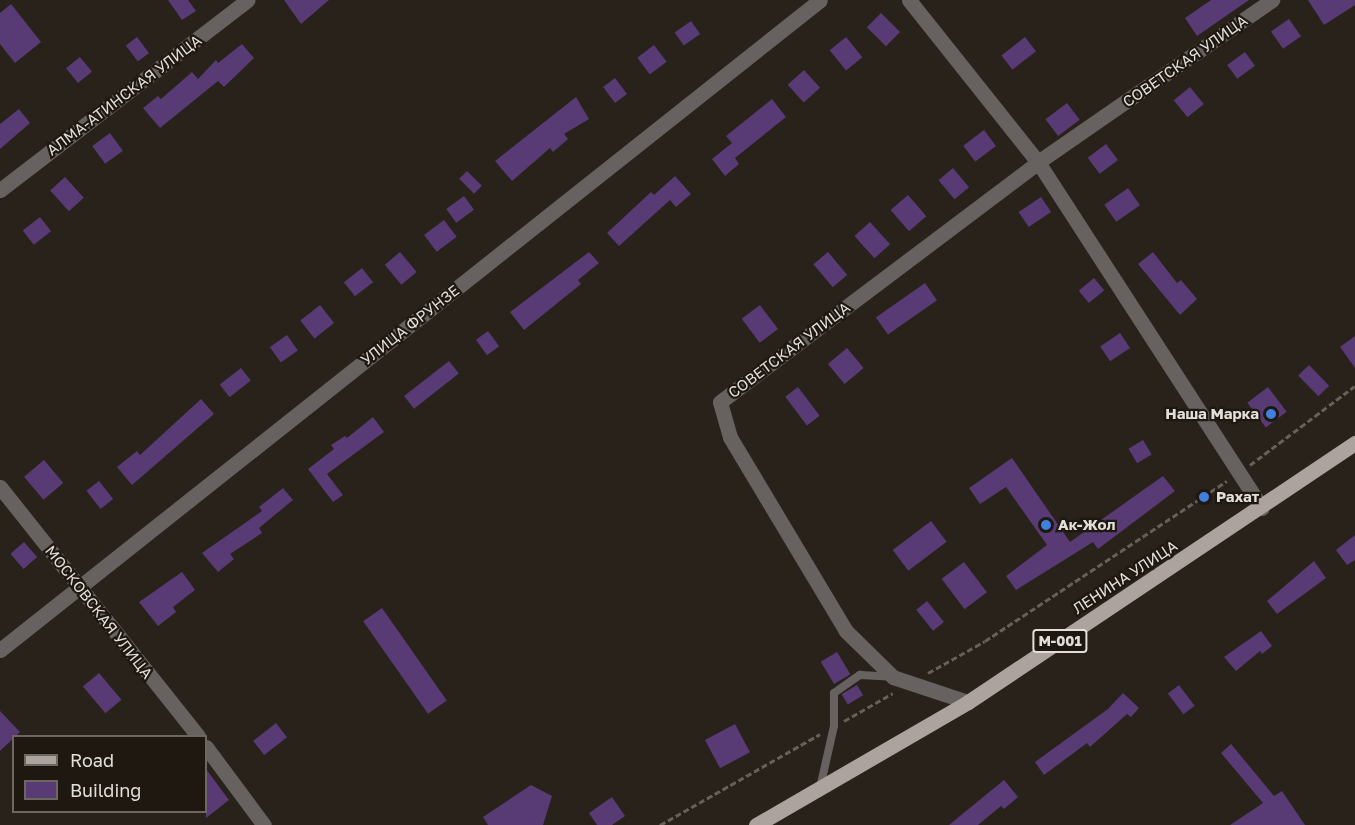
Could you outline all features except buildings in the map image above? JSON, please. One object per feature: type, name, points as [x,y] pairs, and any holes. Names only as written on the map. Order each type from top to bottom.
[{"type":"main road","name":"ЛЕНИНА УЛИЦА","points":[[756,825],[968,702],[1262,508],[1355,443]]},
{"type":"street","name":"АЛМА-АТИНСКАЯ УЛИЦА","points":[[0,190],[248,0]]},
{"type":"street","name":"УЛИЦА ФРУНЗЕ","points":[[0,650],[820,0]]},
{"type":"street","points":[[909,0],[1038,162],[1262,508]]},
{"type":"street","name":"СОВЕТСКАЯ УЛИЦА","points":[[968,702],[893,677],[846,631],[730,437],[720,402],[1038,162],[1272,0]]},
{"type":"street","name":"МОСКОВСКАЯ УЛИЦА","points":[[0,487],[197,735]]},
{"type":"street","points":[[207,748],[264,825]]},
{"type":"lane","points":[[819,790],[834,726],[834,693],[860,675],[893,677]]},
{"type":"path","points":[[660,825],[985,641],[1239,473],[1355,386]]},
{"type":"place","name":"Наша Марка","points":[[1271,414]]},
{"type":"place","name":"Рахат","points":[[1204,497]]},
{"type":"place","name":"Ак-Жол","points":[[1046,525]]}]
